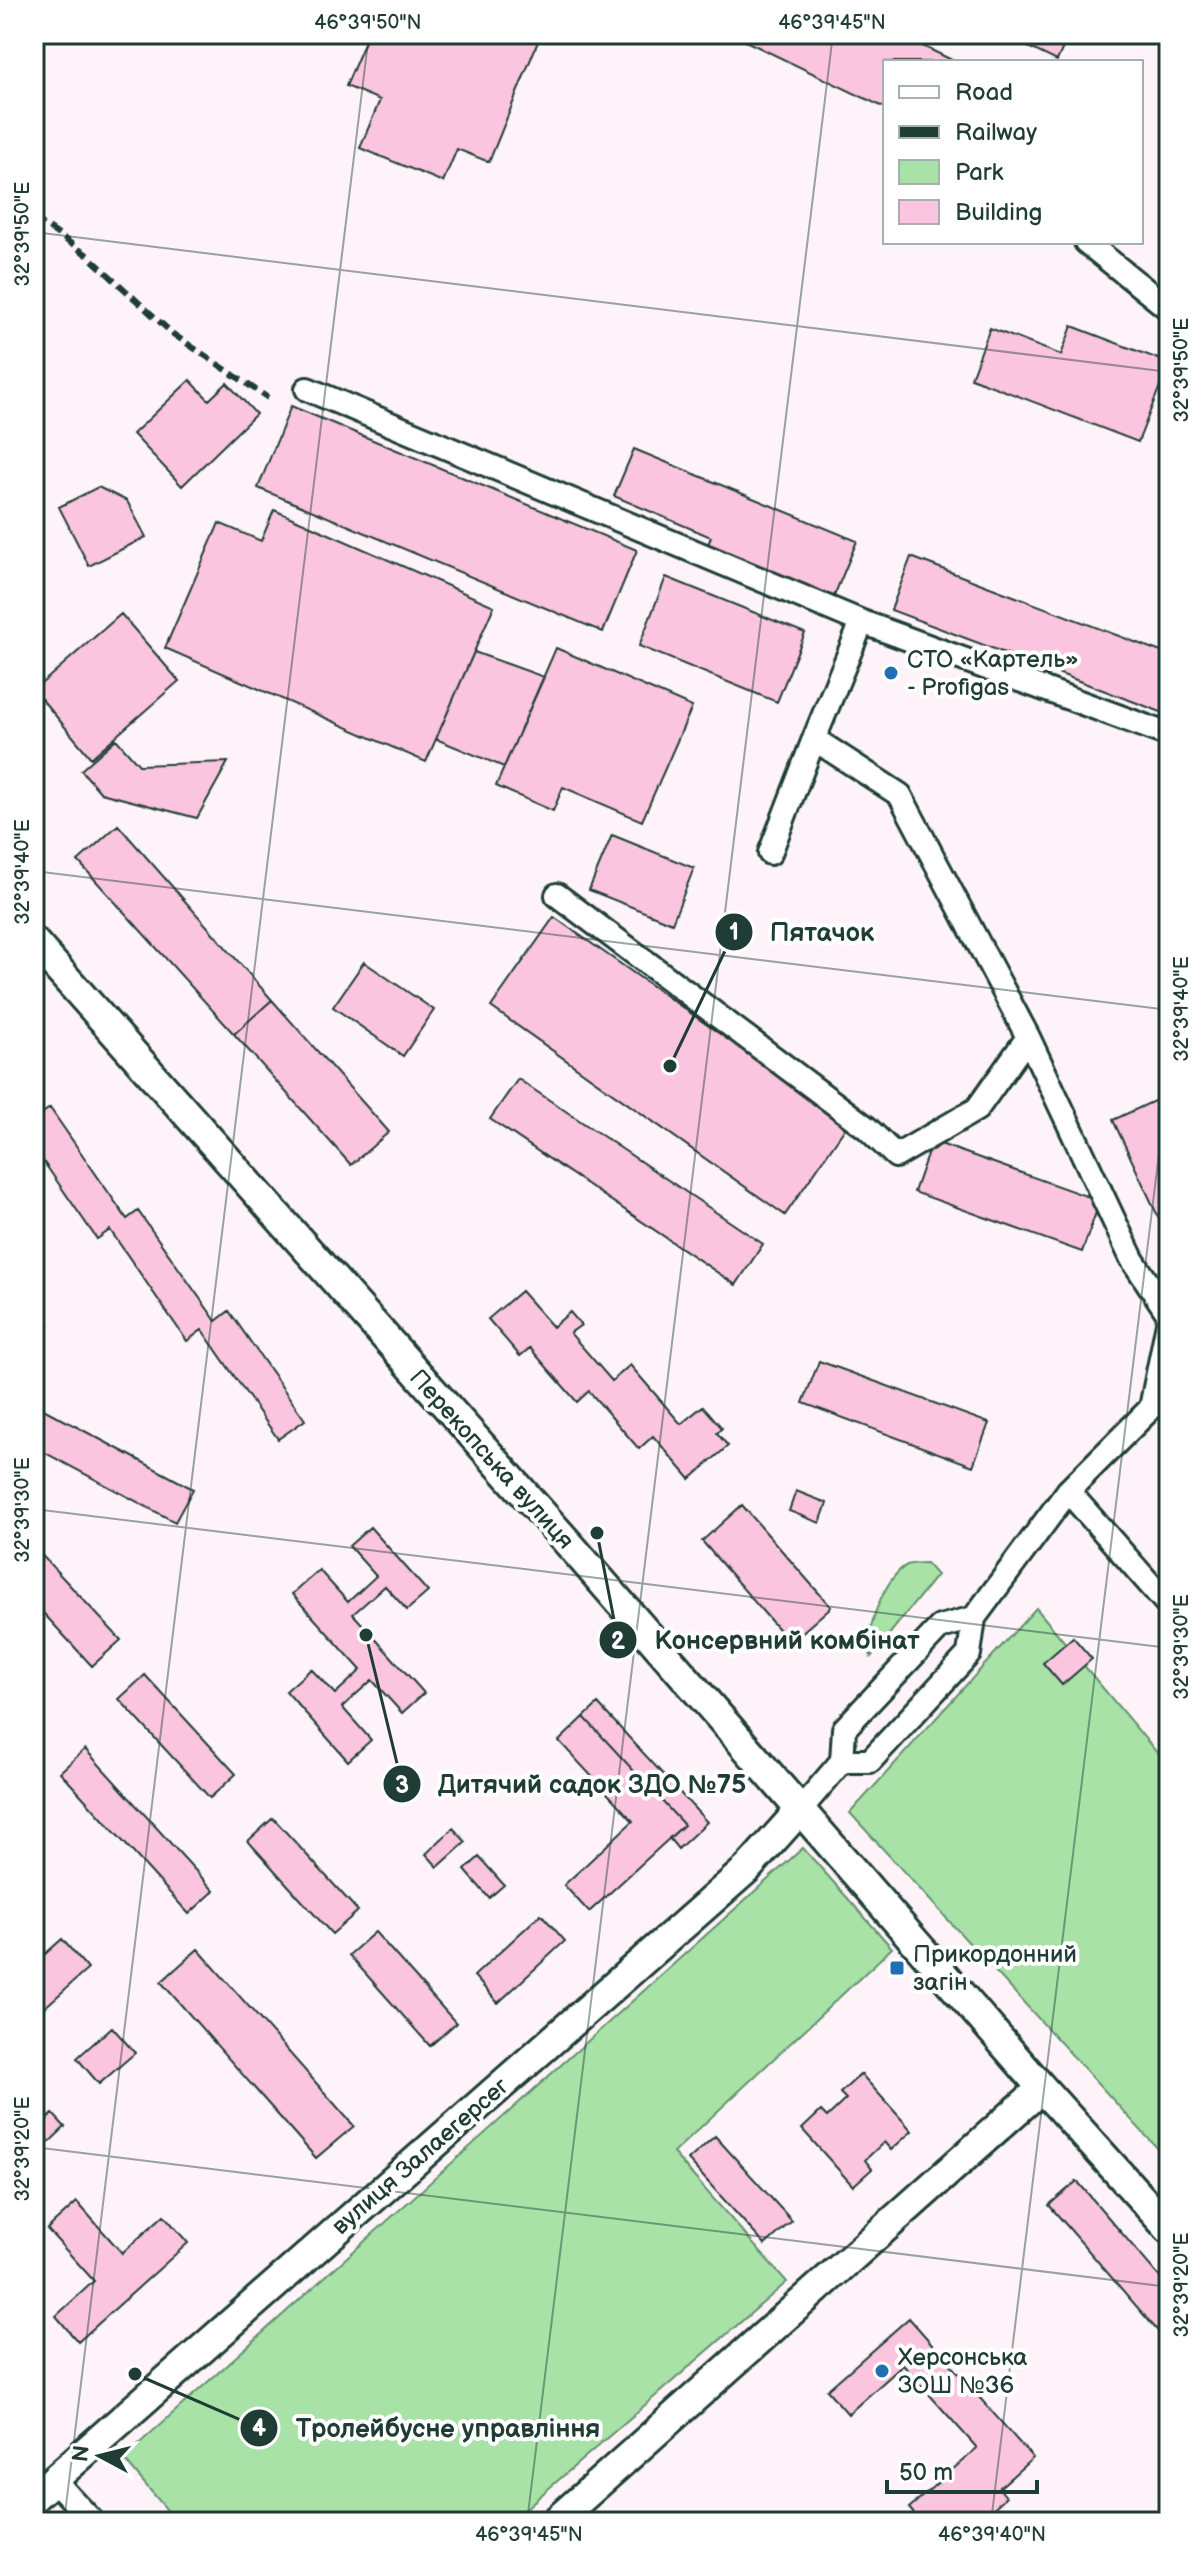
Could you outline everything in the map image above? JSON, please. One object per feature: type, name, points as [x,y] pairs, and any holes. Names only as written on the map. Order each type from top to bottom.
[{"type":"main road","name":"Перекопська вулиця","points":[[34,942],[1169,2229]]},
{"type":"main road","name":"вулиця Залаегерсег","points":[[40,2488],[748,1868],[800,1810]]},
{"type":"main road","points":[[555,2522],[1042,2088]]},
{"type":"street","points":[[1088,244],[1169,309]]},
{"type":"street","points":[[307,389],[862,622],[1169,735]]},
{"type":"street","points":[[770,853],[862,622]]},
{"type":"street","points":[[814,739],[900,795],[1028,1037],[1132,1259],[1169,1316],[1160,1402],[1068,1491],[974,1618],[969,1654],[870,1761],[842,1761]]},
{"type":"street","points":[[557,895],[867,1128],[896,1156],[977,1109],[1028,1037]]},
{"type":"street","points":[[1068,1491],[1169,1606]]},
{"type":"street","points":[[800,1810],[842,1761],[844,1729],[940,1627],[974,1618]]},
{"type":"street","points":[[40,2488],[93,2522]]},
{"type":"green space","points":[[926,1563],[937,1575],[871,1657],[869,1647],[873,1621],[891,1581],[907,1565]]},
{"type":"green space","points":[[1036,1608],[1169,1767],[1169,2161],[850,1813]]},
{"type":"green space","points":[[803,1848],[892,1948],[673,2153],[787,2282],[510,2522],[177,2522],[123,2458]]},
{"type":"building","points":[[368,34],[541,34],[489,162],[457,149],[443,182],[360,148],[380,100],[346,86]]},
{"type":"building","points":[[731,34],[898,34],[952,60],[883,60],[883,107]]},
{"type":"building","points":[[1001,34],[1069,34],[1055,60]]},
{"type":"building","points":[[1072,326],[1169,363],[1138,442],[971,378],[990,328],[1061,355]]},
{"type":"building","points":[[190,380],[209,400],[227,383],[256,414],[182,486],[133,434]]},
{"type":"building","points":[[291,406],[637,550],[603,632],[258,488]]},
{"type":"building","points":[[634,449],[857,541],[832,601],[706,549],[711,537],[614,496]]},
{"type":"building","points":[[98,487],[127,501],[146,537],[89,566],[59,507]]},
{"type":"building","points":[[274,510],[494,606],[426,762],[165,648],[219,523],[261,541]]},
{"type":"building","points":[[911,557],[1169,655],[1169,715],[891,610]]},
{"type":"building","points":[[666,577],[805,633],[777,702],[639,646]]},
{"type":"building","points":[[121,614],[179,681],[91,758],[34,690]]},
{"type":"building","points":[[556,648],[692,707],[642,821],[563,787],[553,811],[496,786]]},
{"type":"building","points":[[474,652],[544,677],[504,767],[436,739]]},
{"type":"building","points":[[116,739],[139,765],[228,762],[197,818],[101,793],[81,770]]},
{"type":"building","points":[[118,825],[272,1000],[234,1034],[78,861]]},
{"type":"building","points":[[612,835],[694,868],[672,923],[589,890]]},
{"type":"building","points":[[554,917],[848,1124],[785,1215],[491,1007]]},
{"type":"building","points":[[364,962],[434,1010],[403,1056],[333,1007]]},
{"type":"building","points":[[272,1000],[389,1132],[351,1165],[234,1034]]},
{"type":"building","points":[[518,1079],[763,1244],[736,1285],[490,1119]]},
{"type":"building","points":[[1169,1094],[1169,1222],[1162,1225],[1113,1120]]},
{"type":"building","points":[[50,1108],[127,1219],[138,1211],[216,1321],[229,1311],[305,1420],[278,1439],[202,1330],[187,1341],[110,1230],[97,1239],[34,1148],[34,1110],[38,1116]]},
{"type":"building","points":[[932,1141],[1100,1201],[1082,1252],[914,1192]]},
{"type":"building","points":[[521,1291],[553,1327],[570,1312],[581,1325],[570,1333],[612,1381],[630,1365],[681,1424],[703,1406],[722,1428],[717,1433],[728,1446],[690,1479],[653,1436],[639,1449],[589,1391],[577,1402],[530,1348],[520,1356],[488,1319]]},
{"type":"building","points":[[34,1316],[49,1324],[34,1352]]},
{"type":"building","points":[[819,1361],[989,1423],[973,1466],[803,1403]]},
{"type":"building","points":[[34,1404],[193,1489],[175,1522],[34,1447]]},
{"type":"building","points":[[796,1491],[827,1503],[820,1523],[789,1511]]},
{"type":"building","points":[[742,1505],[831,1607],[790,1643],[702,1541]]},
{"type":"building","points":[[370,1527],[428,1592],[407,1610],[385,1586],[353,1614],[424,1693],[402,1713],[372,1680],[342,1707],[371,1740],[348,1761],[286,1691],[311,1669],[335,1694],[361,1670],[292,1594],[319,1570],[348,1602],[376,1576],[349,1546]]},
{"type":"building","points":[[34,1547],[121,1640],[92,1666],[34,1603]]},
{"type":"building","points":[[1073,1637],[1092,1659],[1062,1685],[1043,1663]]},
{"type":"building","points":[[145,1675],[236,1774],[210,1798],[119,1699]]},
{"type":"building","points":[[598,1704],[707,1822],[678,1849],[669,1838],[684,1825],[584,1717]]},
{"type":"building","points":[[584,1717],[684,1825],[589,1912],[564,1885],[633,1821],[559,1741]]},
{"type":"building","points":[[85,1749],[214,1891],[189,1914],[60,1772]]},
{"type":"building","points":[[273,1818],[358,1911],[332,1934],[248,1841]]},
{"type":"building","points":[[453,1828],[466,1842],[438,1867],[426,1854]]},
{"type":"building","points":[[479,1857],[504,1885],[489,1898],[465,1870]]},
{"type":"building","points":[[541,1914],[565,1941],[498,2003],[474,1976]]},
{"type":"building","points":[[375,1932],[456,2023],[430,2046],[349,1955]]},
{"type":"building","points":[[62,1939],[88,1969],[34,2017],[34,1964]]},
{"type":"building","points":[[198,1949],[354,2126],[316,2158],[161,1982]]},
{"type":"building","points":[[112,2027],[135,2053],[99,2084],[77,2058]]},
{"type":"building","points":[[861,2074],[912,2131],[891,2150],[884,2142],[865,2160],[872,2169],[853,2186],[802,2129],[821,2111],[827,2117],[846,2099],[840,2093]]},
{"type":"building","points":[[53,2114],[65,2127],[34,2157],[34,2122],[39,2127]]},
{"type":"building","points":[[715,2136],[792,2221],[765,2245],[688,2160]]},
{"type":"building","points":[[1077,2181],[1169,2288],[1169,2344],[1049,2205]]},
{"type":"building","points":[[77,2202],[122,2253],[164,2215],[188,2243],[78,2342],[56,2316],[94,2281],[47,2229]]},
{"type":"building","points":[[909,2318],[1033,2458],[999,2488],[1006,2497],[978,2522],[921,2522],[909,2508],[977,2448],[903,2365],[848,2414],[827,2390]]},
{"type":"railway","points":[[34,218],[86,254],[173,334],[268,398]]},
{"type":"place","name":"СТО «Картель» - Profigas","points":[[891,673]]},
{"type":"place","name":"Пятачок","points":[[670,1066]]},
{"type":"place","name":"Консервний комбінат","points":[[597,1533]]},
{"type":"place","name":"Дитячий садок ЗДО №75","points":[[366,1635]]},
{"type":"place","name":"Прикордонний загін","points":[[897,1968]]},
{"type":"place","name":"Херсонська ЗОШ №36","points":[[882,2371]]},
{"type":"place","name":"Тролейбусне управління","points":[[135,2374]]}]
